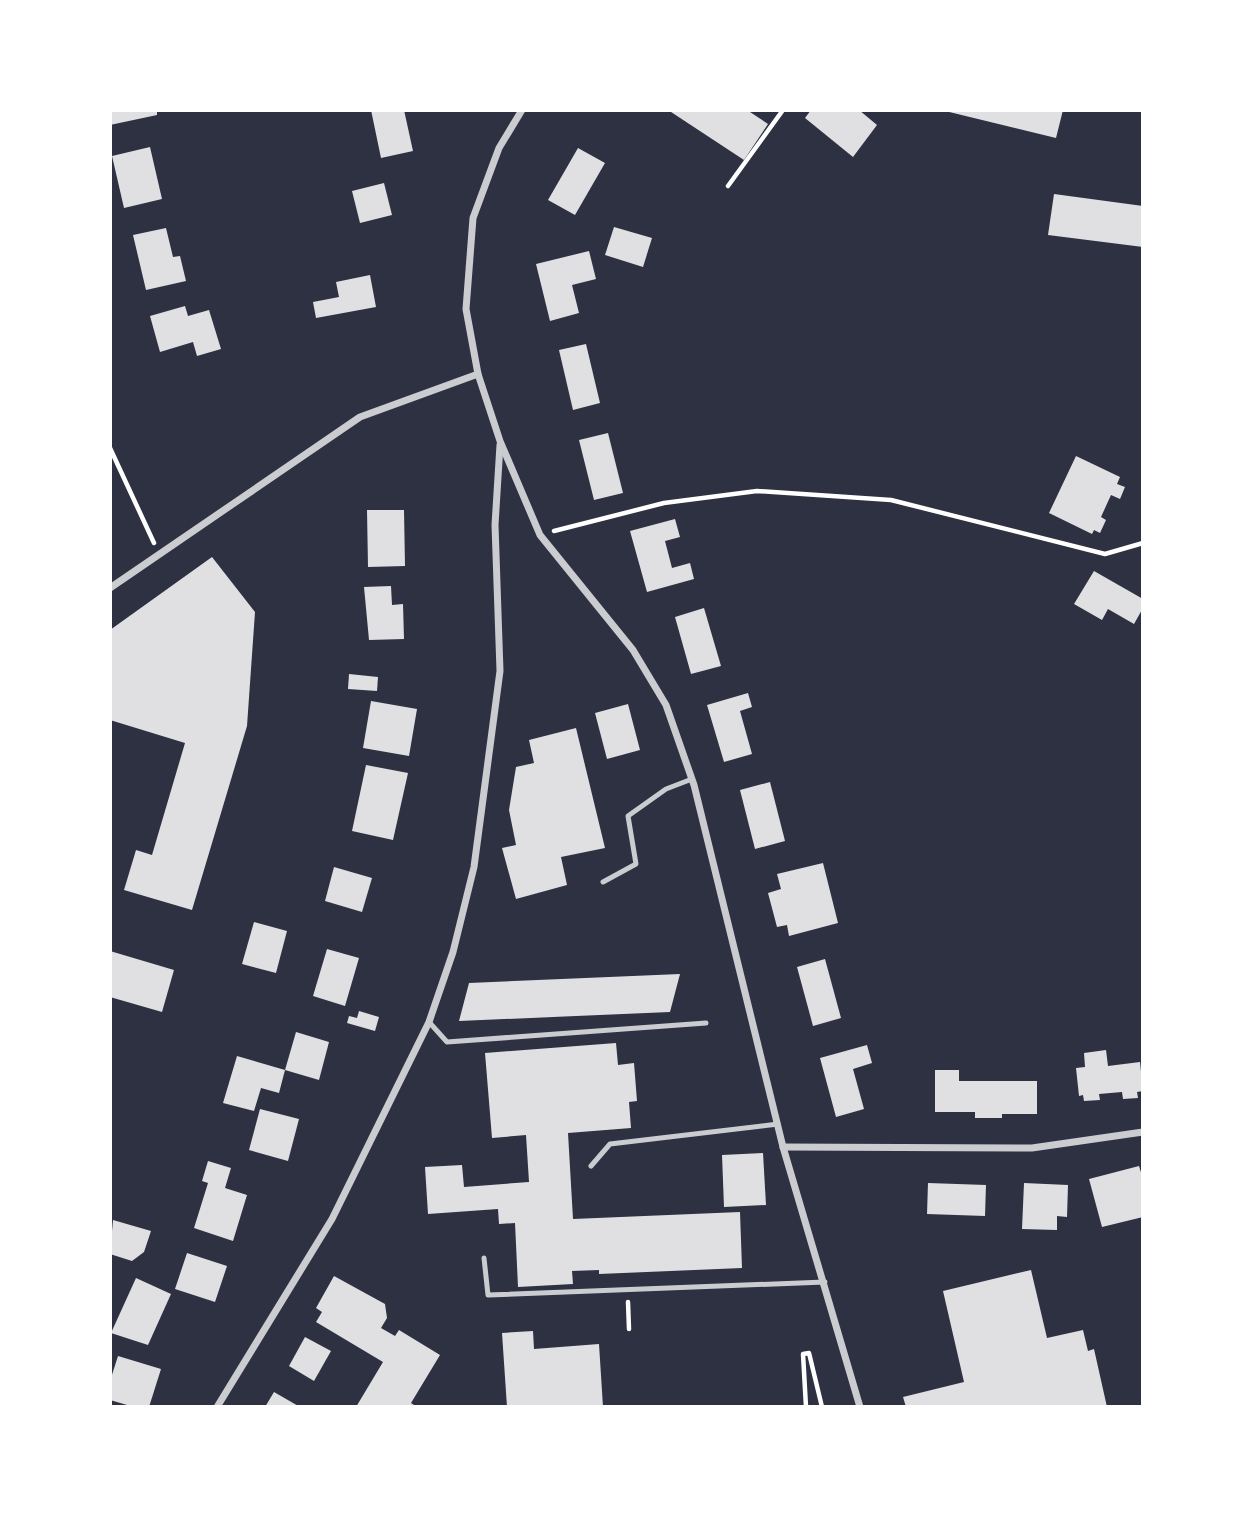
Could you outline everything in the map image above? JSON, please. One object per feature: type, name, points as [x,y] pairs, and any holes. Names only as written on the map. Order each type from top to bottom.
[{"type":"street","points":[[522,110],[499,148],[473,218],[466,309],[478,374],[500,441],[540,535],[633,650],[666,705],[692,779],[783,1147],[860,1407]]},
{"type":"street","points":[[110,588],[360,417],[478,374]]},
{"type":"street","points":[[217,1407],[332,1219],[429,1022],[453,952],[474,867],[500,671],[495,525],[500,441]]},
{"type":"street","points":[[783,1147],[1032,1148],[1143,1132]]},
{"type":"lane","points":[[603,882],[636,864],[628,816],[666,789],[692,779]]},
{"type":"lane","points":[[429,1022],[447,1042],[706,1023]]},
{"type":"lane","points":[[591,1166],[610,1144],[778,1124]]},
{"type":"lane","points":[[484,1258],[488,1295],[825,1282]]},
{"type":"path","points":[[728,186],[783,110]]},
{"type":"path","points":[[110,448],[159,552]]},
{"type":"path","points":[[540,535],[664,503],[757,491],[891,500],[1105,554],[1143,543]]},
{"type":"path","points":[[628,1289],[629,1329]]},
{"type":"path","points":[[806,1407],[803,1354],[809,1353],[822,1407]]},
{"type":"building","points":[[110,110],[157,110],[157,115],[110,125]]},
{"type":"building","points":[[371,110],[404,110],[413,151],[381,158]]},
{"type":"building","points":[[668,110],[747,110],[768,124],[744,160]]},
{"type":"building","points":[[811,110],[859,110],[877,125],[853,157],[805,118]]},
{"type":"building","points":[[941,110],[1063,110],[1056,138]]},
{"type":"building","points":[[150,147],[162,199],[124,208],[112,156]]},
{"type":"building","points":[[578,148],[605,163],[575,215],[548,200]]},
{"type":"building","points":[[384,183],[392,215],[360,223],[352,191]]},
{"type":"building","points":[[1054,194],[1143,206],[1143,247],[1048,235]]},
{"type":"building","points":[[614,227],[652,238],[643,267],[605,255]]},
{"type":"building","points":[[166,228],[173,257],[180,256],[186,281],[146,290],[133,235]]},
{"type":"building","points":[[589,251],[596,279],[572,285],[579,313],[550,321],[536,264]]},
{"type":"building","points":[[370,275],[376,307],[316,318],[313,302],[339,297],[336,282]]},
{"type":"building","points":[[185,306],[188,316],[209,310],[221,349],[197,356],[193,342],[160,352],[150,316]]},
{"type":"building","points":[[586,344],[600,403],[573,410],[559,350]]},
{"type":"building","points":[[608,433],[623,493],[594,500],[579,440]]},
{"type":"building","points":[[1076,456],[1120,477],[1117,484],[1125,487],[1120,499],[1111,495],[1101,517],[1106,520],[1100,533],[1094,530],[1092,534],[1049,513]]},
{"type":"building","points":[[367,510],[404,510],[405,566],[368,567]]},
{"type":"building","points":[[675,519],[680,537],[665,541],[672,568],[690,563],[694,579],[647,592],[630,531]]},
{"type":"building","points":[[212,557],[255,612],[247,726],[192,910],[124,890],[136,850],[152,855],[185,743],[110,720],[110,630]]},
{"type":"building","points":[[1094,571],[1143,599],[1143,608],[1134,624],[1108,609],[1102,620],[1074,604]]},
{"type":"building","points":[[391,586],[392,605],[403,604],[404,639],[369,640],[364,587]]},
{"type":"building","points":[[704,608],[721,666],[691,674],[675,617]]},
{"type":"building","points":[[349,674],[378,677],[377,691],[348,689]]},
{"type":"building","points":[[748,693],[752,707],[740,711],[752,754],[724,762],[707,705]]},
{"type":"building","points":[[371,701],[417,709],[409,756],[363,748]]},
{"type":"building","points":[[628,704],[640,750],[607,759],[595,713]]},
{"type":"building","points":[[576,728],[605,848],[561,857],[567,885],[516,899],[502,848],[516,845],[509,810],[516,767],[534,763],[529,740]]},
{"type":"building","points":[[366,765],[408,773],[393,840],[352,831]]},
{"type":"building","points":[[770,782],[785,841],[755,849],[740,790]]},
{"type":"building","points":[[823,863],[838,923],[789,936],[787,925],[777,927],[768,893],[781,889],[777,874]]},
{"type":"building","points":[[334,867],[372,878],[362,912],[325,901]]},
{"type":"building","points":[[254,922],[287,931],[276,973],[242,964]]},
{"type":"building","points":[[327,949],[359,958],[345,1006],[313,996]]},
{"type":"building","points":[[110,951],[174,970],[162,1012],[110,997]]},
{"type":"building","points":[[825,959],[841,1018],[813,1026],[797,967]]},
{"type":"building","points":[[680,974],[670,1012],[459,1021],[469,983]]},
{"type":"building","points":[[359,1011],[379,1017],[375,1031],[347,1023],[349,1016],[357,1018]]},
{"type":"building","points":[[296,1032],[329,1042],[319,1080],[285,1070]]},
{"type":"building","points":[[616,1043],[618,1065],[634,1063],[637,1101],[629,1102],[631,1128],[568,1133],[573,1219],[740,1212],[742,1268],[599,1274],[599,1270],[572,1271],[573,1284],[518,1287],[515,1223],[499,1224],[498,1209],[428,1214],[425,1167],[462,1165],[464,1187],[529,1182],[526,1135],[492,1138],[485,1053]]},
{"type":"building","points":[[867,1045],[872,1063],[853,1069],[864,1109],[836,1117],[820,1058]]},
{"type":"building","points":[[1106,1050],[1108,1066],[1140,1062],[1143,1091],[1137,1092],[1138,1098],[1123,1099],[1122,1092],[1099,1094],[1100,1100],[1084,1101],[1083,1095],[1079,1096],[1076,1068],[1085,1067],[1084,1053]]},
{"type":"building","points":[[237,1056],[285,1070],[279,1093],[261,1088],[254,1111],[223,1103]]},
{"type":"building","points":[[935,1070],[959,1070],[959,1081],[1037,1081],[1037,1114],[1002,1114],[1002,1118],[975,1118],[975,1112],[935,1112]]},
{"type":"building","points":[[260,1109],[299,1119],[288,1161],[249,1150]]},
{"type":"building","points":[[763,1153],[766,1205],[724,1207],[722,1155]]},
{"type":"building","points":[[208,1161],[231,1168],[225,1188],[247,1195],[233,1241],[194,1228],[208,1183],[202,1181]]},
{"type":"building","points":[[1139,1166],[1143,1179],[1143,1217],[1102,1227],[1089,1179]]},
{"type":"building","points":[[928,1183],[986,1185],[985,1216],[927,1214]]},
{"type":"building","points":[[1024,1183],[1068,1185],[1067,1217],[1057,1216],[1057,1230],[1022,1229]]},
{"type":"building","points":[[113,1220],[151,1231],[144,1252],[132,1261],[110,1254]]},
{"type":"building","points":[[187,1253],[227,1266],[215,1302],[175,1289]]},
{"type":"building","points":[[1031,1270],[1047,1338],[1083,1330],[1088,1351],[1094,1349],[1107,1407],[906,1407],[903,1397],[964,1382],[943,1291]]},
{"type":"building","points":[[334,1276],[385,1304],[387,1318],[381,1328],[395,1336],[399,1330],[440,1355],[411,1403],[417,1407],[356,1407],[383,1362],[316,1322],[322,1312],[316,1308]]},
{"type":"building","points":[[136,1278],[171,1294],[148,1345],[111,1333]]},
{"type":"building","points":[[533,1331],[534,1349],[599,1344],[603,1407],[507,1407],[502,1333]]},
{"type":"building","points":[[305,1337],[331,1351],[314,1381],[289,1366]]},
{"type":"building","points":[[118,1356],[161,1369],[149,1407],[134,1407],[110,1400],[110,1381]]},
{"type":"building","points":[[274,1392],[300,1407],[265,1407]]}]
